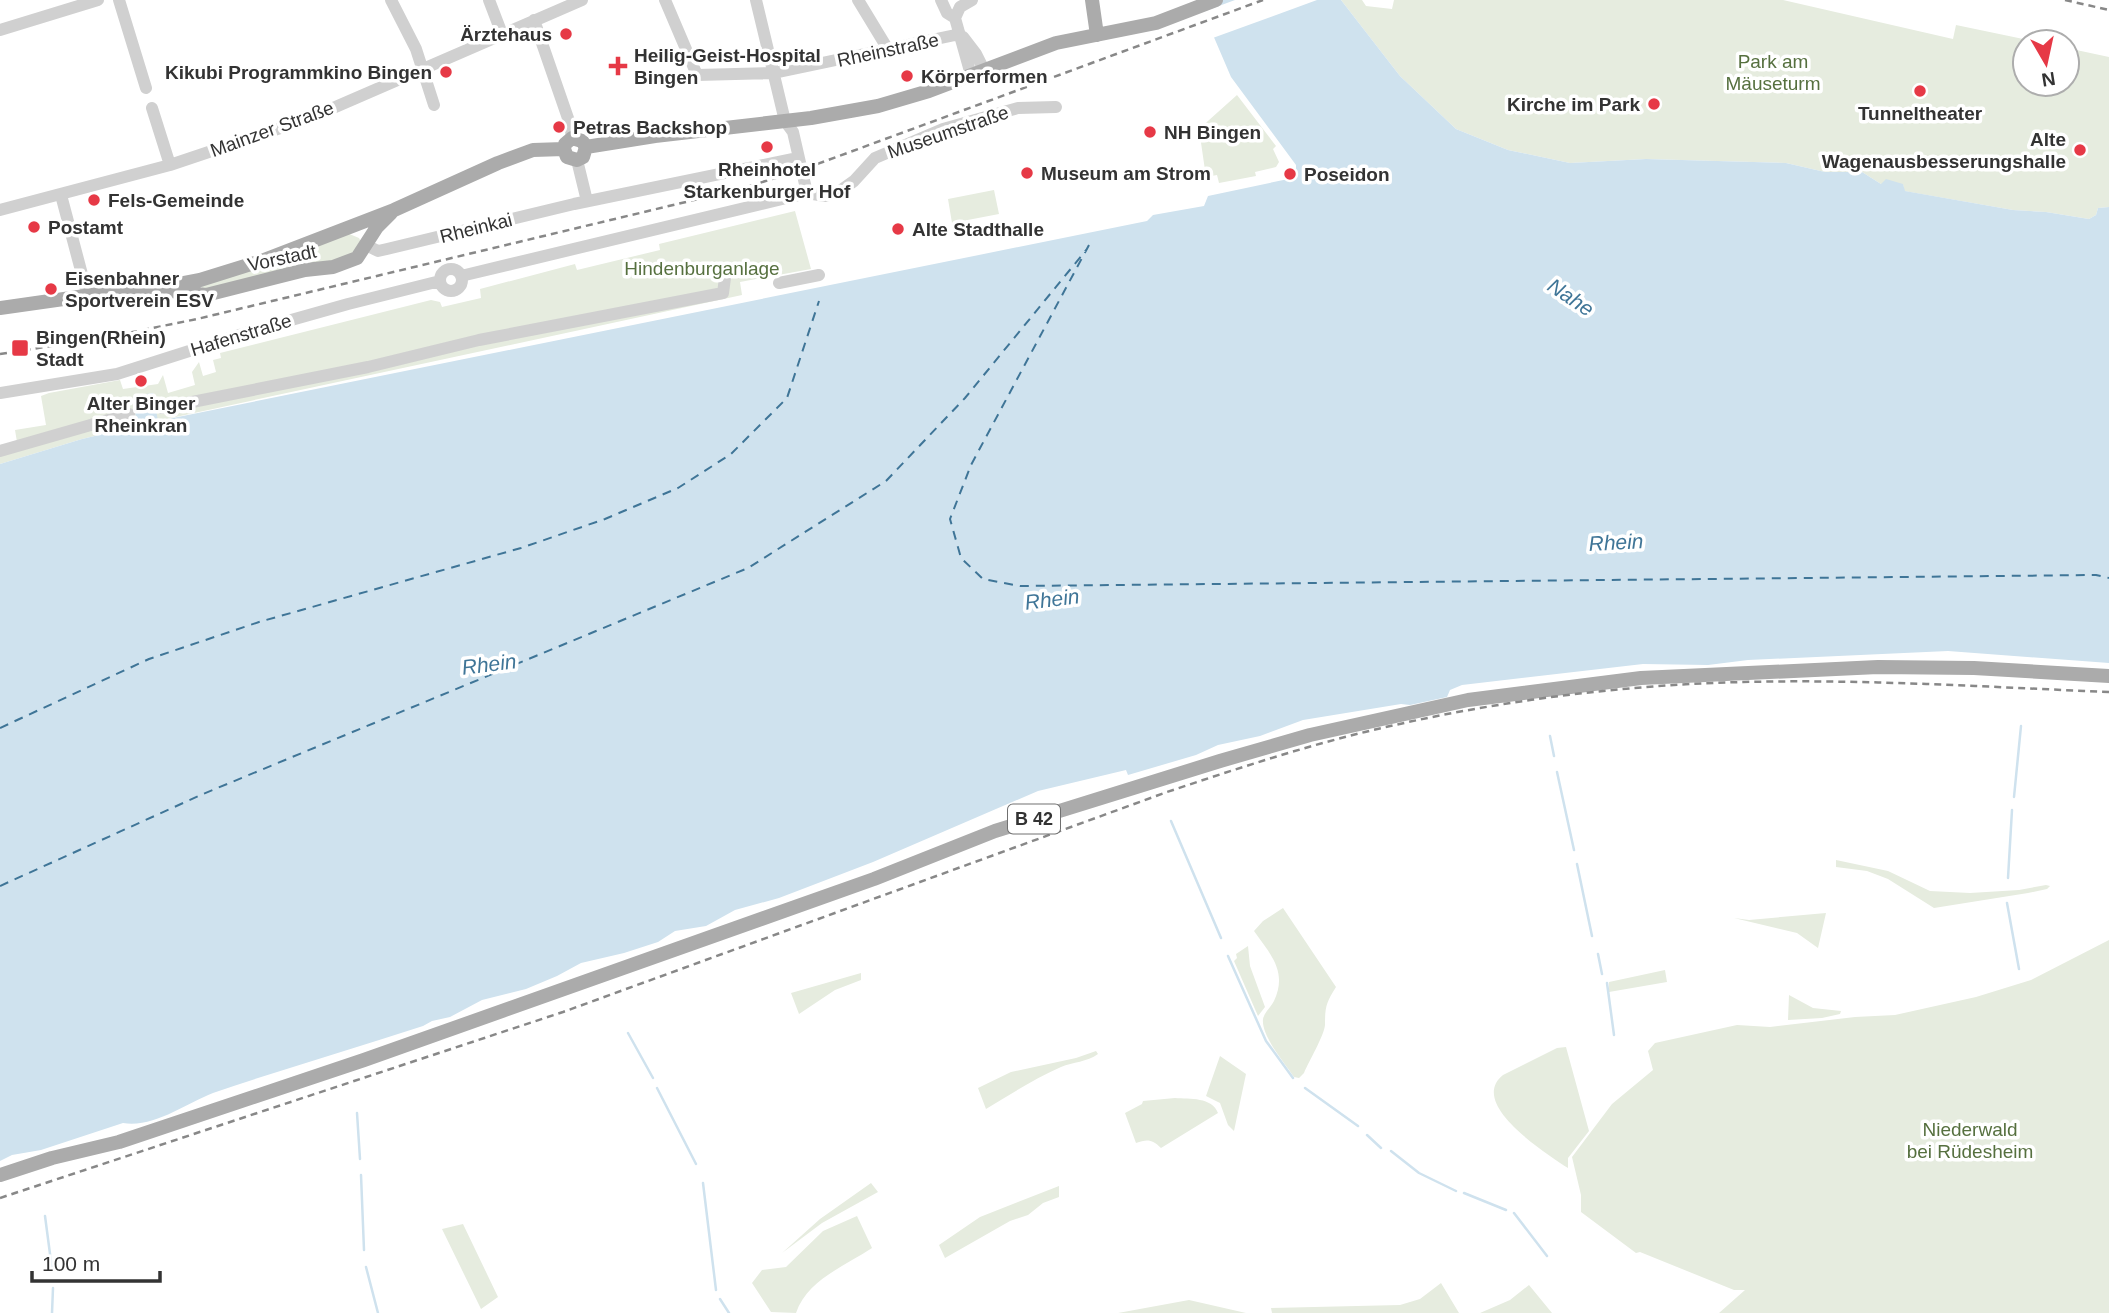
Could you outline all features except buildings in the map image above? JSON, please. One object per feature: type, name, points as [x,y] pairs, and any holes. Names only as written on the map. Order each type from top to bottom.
[{"type":"main road","points":[[1092,0],[1097,35]]},
{"type":"main road","points":[[586,147],[878,106],[978,73],[1047,46],[1148,25],[1216,0]]},
{"type":"main road","points":[[582,141],[586,147],[583,157],[576,160],[567,157],[568,144],[582,141]]},
{"type":"main road","name":"Vorstadt","points":[[153,289],[200,280],[264,260],[394,210],[498,163],[533,150],[568,144]]},
{"type":"main road","name":"Vorstadt","points":[[0,308],[134,289],[206,295],[305,270],[333,267],[358,258],[377,227],[394,210]]},
{"type":"main road","points":[[346,228],[358,228],[363,233],[366,245]]},
{"type":"main road","points":[[200,280],[198,287],[206,295]]},
{"type":"main road","name":"B 42","points":[[0,1175],[52,1158],[119,1142],[364,1060],[834,894],[995,831],[1323,732],[1468,700],[1657,677],[1878,667],[1974,668],[2109,676]]},
{"type":"street","points":[[0,30],[98,0]]},
{"type":"street","points":[[118,0],[146,88]]},
{"type":"street","points":[[391,0],[416,49],[434,104]]},
{"type":"street","points":[[489,0],[502,34]]},
{"type":"street","name":"Mainzer Straße","points":[[0,210],[170,165],[310,118],[579,0]]},
{"type":"street","name":"Rheinstraße","points":[[665,0],[697,75],[775,73],[960,34]]},
{"type":"street","points":[[756,0],[785,121],[793,132],[807,193]]},
{"type":"street","points":[[858,0],[889,51]]},
{"type":"street","points":[[941,0],[947,13],[954,18],[978,73]]},
{"type":"street","points":[[954,18],[960,8],[972,0]]},
{"type":"street","points":[[534,20],[570,124],[568,144]]},
{"type":"street","name":"Museumstraße","points":[[807,193],[825,196],[840,191],[854,181],[875,158],[943,130],[1018,108],[1056,107]]},
{"type":"street","points":[[152,108],[170,165]]},
{"type":"street","name":"Rheinkai","points":[[366,245],[377,251],[387,250],[587,201],[798,158]]},
{"type":"street","points":[[576,160],[587,201]]},
{"type":"street","name":"Hafenstraße","points":[[0,393],[117,374],[290,320],[440,281],[446,290],[453,291],[460,285],[461,276],[807,193]]},
{"type":"street","points":[[61,195],[88,297]]},
{"type":"street","points":[[779,283],[819,275]]},
{"type":"street","points":[[162,408],[368,367],[479,340],[723,293],[725,278]]},
{"type":"street","points":[[0,451],[129,414]]},
{"type":"green space","name":"Park am Mäuseturm","points":[[1341,0],[1362,0],[1366,6],[1392,9],[1394,0],[1783,0],[1953,39],[1956,25],[2011,36],[2011,98],[2081,98],[2081,51],[2109,57],[2109,207],[2098,208],[2096,215],[2089,219],[2013,210],[1904,191],[1903,184],[1881,184],[1862,172],[1825,172],[1786,163],[1646,159],[1570,163],[1508,150],[1456,129],[1400,76]]},
{"type":"green space","points":[[1237,95],[1276,146],[1273,149],[1279,162],[1276,167],[1255,172],[1256,176],[1219,183],[1217,175],[1206,177],[1199,129]]},
{"type":"green space","points":[[994,190],[999,214],[952,223],[948,199]]},
{"type":"green space","name":"Hindenburganlage","points":[[795,211],[811,269],[740,282],[742,295],[157,421],[82,439],[0,464],[0,445],[17,442],[15,430],[46,425],[41,396],[49,393],[120,380],[123,389],[158,384],[163,375],[168,393],[195,385],[192,372],[199,362],[203,376],[216,372],[213,360],[221,358],[220,353],[431,300],[440,302],[442,307],[481,298],[480,289],[575,264],[577,270],[660,250],[659,244]]},
{"type":"green space","points":[[347,233],[359,238],[361,242],[358,255],[207,291],[202,288],[202,284]]},
{"type":"green space","points":[[1836,860],[1888,871],[1930,891],[1970,893],[2050,886],[2028,893],[1934,908],[1888,879],[1867,871],[1836,867]]},
{"type":"green space","points":[[1283,908],[1336,987],[1327,1005],[1322,1035],[1299,1078],[1294,1077],[1280,1057],[1263,1026],[1263,1019],[1274,1001],[1279,981],[1271,955],[1254,931],[1263,921]]},
{"type":"green space","points":[[1826,913],[1818,948],[1797,933],[1734,918],[1749,920]]},
{"type":"green space","name":"Niederwald bei Rüdesheim","points":[[2109,940],[2109,1313],[1719,1313],[1745,1290],[1734,1290],[1640,1252],[1636,1253],[1581,1212],[1581,1195],[1572,1157],[1612,1104],[1653,1070],[1648,1051],[1655,1043],[1737,1025],[1770,1027],[1895,1015],[1976,997],[2031,980]]},
{"type":"green space","points":[[1248,946],[1250,966],[1265,1007],[1258,1016],[1234,961],[1236,954]]},
{"type":"green space","points":[[1665,970],[1667,982],[1609,992],[1609,982]]},
{"type":"green space","points":[[861,973],[861,980],[835,990],[799,1014],[791,993]]},
{"type":"green space","points":[[1789,995],[1813,1008],[1841,1011],[1840,1014],[1788,1020]]},
{"type":"green space","points":[[1566,1047],[1589,1131],[1568,1158],[1568,1168],[1514,1127],[1495,1100],[1495,1087],[1503,1075],[1557,1048]]},
{"type":"green space","points":[[1096,1051],[1098,1054],[1094,1057],[1051,1072],[986,1109],[978,1088],[1011,1072]]},
{"type":"green space","points":[[1220,1056],[1246,1074],[1234,1131],[1228,1125],[1220,1103],[1206,1096]]},
{"type":"green space","points":[[1175,1098],[1206,1101],[1218,1113],[1161,1148],[1149,1141],[1136,1143],[1125,1113],[1143,1101]]},
{"type":"green space","points":[[871,1183],[878,1192],[822,1223],[782,1253],[820,1219]]},
{"type":"green space","points":[[1059,1186],[1059,1197],[1043,1203],[1028,1215],[1010,1221],[945,1258],[939,1245],[980,1217]]},
{"type":"green space","points":[[857,1216],[872,1248],[818,1283],[801,1301],[796,1313],[771,1312],[752,1283],[762,1270],[786,1267],[823,1231]]},
{"type":"green space","points":[[463,1224],[498,1297],[481,1309],[442,1229]]},
{"type":"green space","points":[[1441,1283],[1459,1313],[1272,1313],[1271,1308],[1400,1305],[1420,1299]]},
{"type":"green space","points":[[1529,1285],[1552,1313],[1480,1313],[1510,1300]]},
{"type":"green space","points":[[1189,1300],[1246,1313],[1118,1313]]},
{"type":"water","points":[[1198,0],[1341,0],[1400,76],[1456,129],[1508,150],[1570,163],[1646,159],[1786,163],[1825,172],[1862,172],[1881,184],[1886,179],[1903,184],[1905,191],[2013,210],[2089,219],[2096,215],[2098,208],[2109,207],[2109,663],[1948,651],[1748,660],[1708,665],[1643,664],[1462,685],[1450,690],[1447,697],[1303,720],[1260,736],[1218,745],[1196,755],[1128,775],[1126,770],[1038,791],[873,862],[779,898],[735,910],[706,926],[675,931],[658,942],[581,963],[526,989],[482,1000],[450,1017],[213,1093],[158,1119],[135,1124],[123,1123],[41,1150],[12,1155],[0,1161],[0,464],[82,439],[137,426],[133,396],[153,393],[158,421],[1147,221],[1153,215],[1204,206],[1208,196],[1293,178],[1296,165],[1231,77]]},
{"type":"pier","points":[[1235,0],[1317,0],[1210,39],[1200,13]]},
{"type":"waterway","points":[[2014,797],[2021,726]]},
{"type":"waterway","points":[[1550,736],[1554,756]]},
{"type":"waterway","points":[[1557,772],[1574,850]]},
{"type":"waterway","points":[[2008,878],[2012,810]]},
{"type":"waterway","points":[[1171,821],[1221,938]]},
{"type":"waterway","points":[[1577,864],[1592,936]]},
{"type":"waterway","points":[[2007,903],[2019,969]]},
{"type":"waterway","points":[[1598,954],[1602,974]]},
{"type":"waterway","points":[[1228,956],[1266,1041],[1293,1078]]},
{"type":"waterway","points":[[1607,983],[1614,1035]]},
{"type":"waterway","points":[[628,1033],[653,1078]]},
{"type":"waterway","points":[[657,1088],[696,1164]]},
{"type":"waterway","points":[[1305,1088],[1358,1126]]},
{"type":"waterway","points":[[357,1113],[360,1159]]},
{"type":"waterway","points":[[1367,1135],[1381,1148]]},
{"type":"waterway","points":[[1391,1151],[1419,1173],[1456,1191]]},
{"type":"waterway","points":[[361,1175],[364,1250]]},
{"type":"waterway","points":[[703,1183],[716,1290]]},
{"type":"waterway","points":[[1464,1193],[1506,1210]]},
{"type":"waterway","points":[[1514,1213],[1547,1256]]},
{"type":"waterway","points":[[45,1216],[52,1269]]},
{"type":"waterway","points":[[366,1267],[378,1313]]},
{"type":"waterway","points":[[52,1313],[53,1288]]},
{"type":"waterway","points":[[720,1299],[729,1313]]},
{"type":"ferry route","points":[[1089,245],[971,465],[950,519],[961,558],[983,579],[1020,586],[2096,575],[2109,578]]},
{"type":"ferry route","points":[[0,886],[203,794],[748,568],[886,481],[965,398],[1087,249]]},
{"type":"ferry route","points":[[0,728],[149,659],[259,622],[521,548],[605,519],[678,488],[731,454],[787,398],[819,301]]},
{"type":"railway","points":[[0,354],[108,337],[197,319],[740,189],[801,170],[1263,0]]},
{"type":"railway","points":[[2065,0],[2109,10]]},
{"type":"railway","points":[[0,1198],[563,1012],[1167,792],[1291,752],[1365,732],[1458,712],[1553,697],[1696,684],[1834,682],[2109,692]]},
{"type":"place","name":"Ärztehaus","points":[[566,34]]},
{"type":"place","name":"Heilig-Geist-Hospital Bingen","points":[[618,66]]},
{"type":"place","name":"Kikubi Programmkino Bingen","points":[[446,72]]},
{"type":"place","name":"Körperformen","points":[[907,76]]},
{"type":"place","name":"Tunneltheater","points":[[1920,91]]},
{"type":"place","name":"Kirche im Park","points":[[1654,104]]},
{"type":"place","name":"Petras Backshop","points":[[559,127]]},
{"type":"place","name":"NH Bingen","points":[[1150,132]]},
{"type":"place","name":"Rheinhotel Starkenburger Hof","points":[[767,147]]},
{"type":"place","name":"Alte Wagenausbesserungshalle","points":[[2080,150]]},
{"type":"place","name":"Museum am Strom","points":[[1027,173]]},
{"type":"place","name":"Poseidon","points":[[1290,174]]},
{"type":"place","name":"Fels-Gemeinde","points":[[94,200]]},
{"type":"place","name":"Postamt","points":[[34,227]]},
{"type":"place","name":"Alte Stadthalle","points":[[898,229]]},
{"type":"place","name":"Eisenbahner Sportverein ESV","points":[[51,289]]},
{"type":"place","name":"Bingen(Rhein) Stadt","points":[[20,348]]},
{"type":"place","name":"Alter Binger Rheinkran","points":[[141,381]]},
{"type":"water label","name":"Nahe","points":[[1571,297]]},
{"type":"water label","name":"Rhein","points":[[1616,542]]},
{"type":"water label","name":"Rhein","points":[[1052,599]]},
{"type":"water label","name":"Rhein","points":[[489,664]]}]
